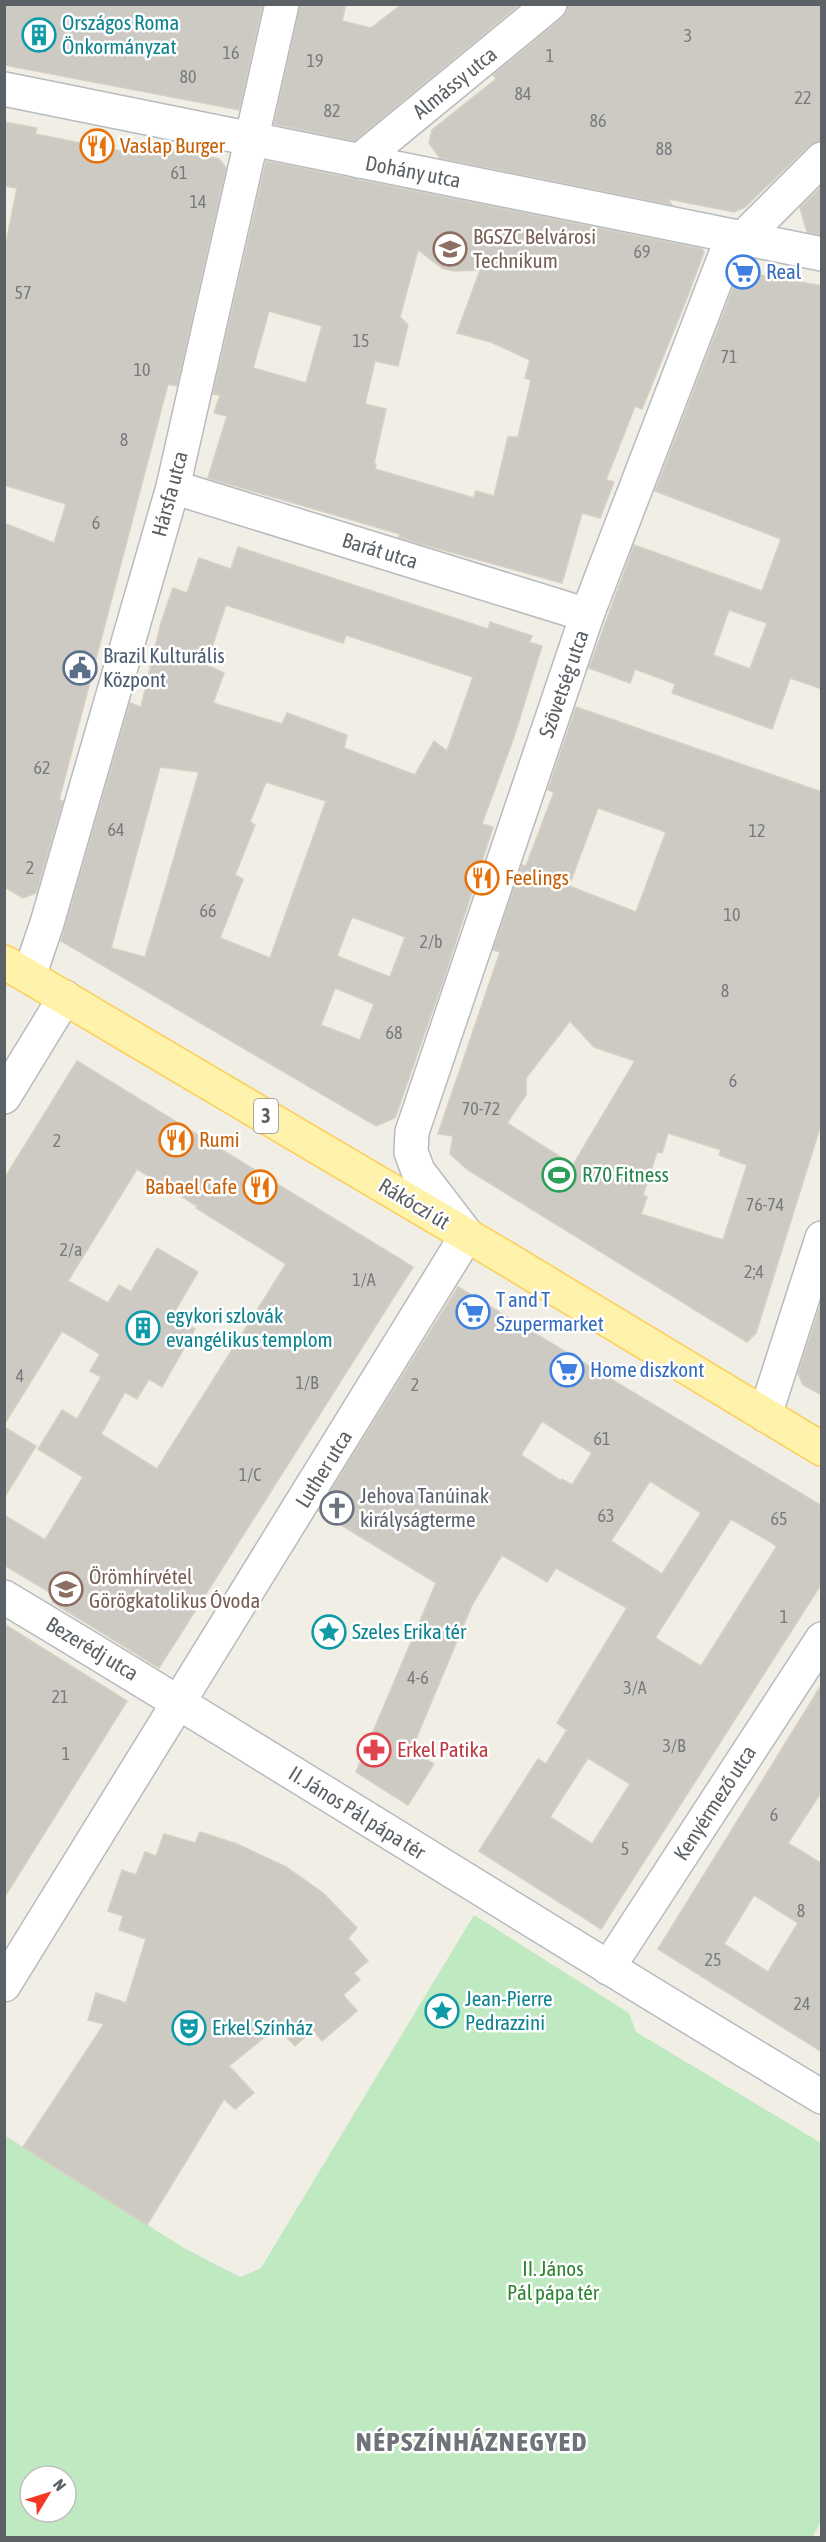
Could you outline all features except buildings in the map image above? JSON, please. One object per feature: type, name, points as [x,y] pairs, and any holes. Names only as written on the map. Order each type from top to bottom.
[{"type":"main road","name":"Rákóczi út","points":[[17,969],[467,1235],[822,1449]]},
{"type":"street","name":"Hársfa utca","points":[[17,969],[47,923],[173,487],[282,4]]},
{"type":"street","name":"Almássy utca","points":[[359,161],[550,4]]},
{"type":"street","name":"Dohány utca","points":[[4,89],[822,254]]},
{"type":"street","name":"Szövetség utca","points":[[467,1235],[418,1171],[411,1152],[412,1132],[587,615],[724,256],[822,159]]},
{"type":"street","name":"Barát utca","points":[[173,487],[587,615]]},
{"type":"street","points":[[4,1098],[65,998]]},
{"type":"street","name":"Luther utca","points":[[178,1701],[467,1235]]},
{"type":"street","points":[[765,1415],[822,1238]]},
{"type":"street","name":"Bezerédj utca","points":[[4,1597],[178,1701]]},
{"type":"street","name":"Kenyérmező utca","points":[[608,1968],[822,1639]]},
{"type":"street","points":[[4,1985],[178,1701]]},
{"type":"street","name":"II. János Pál pápa tér","points":[[178,1701],[608,1968],[822,2097]]},
{"type":"green space","name":"II. János Pál pápa tér","points":[[474,1915],[629,2013],[636,2032],[821,2143],[821,2521],[812,2538],[5,2537],[4,2135],[184,2248],[240,2277],[261,2268]]},
{"type":"place","name":"Országos Roma Önkormányzat","points":[[39,35]]},
{"type":"place","name":"Vaslap Burger","points":[[97,146]]},
{"type":"place","name":"BGSZC Belvárosi Technikum","points":[[450,249]]},
{"type":"place","name":"Real","points":[[743,272]]},
{"type":"place","name":"Brazil Kulturális Központ","points":[[80,668]]},
{"type":"place","name":"Feelings","points":[[482,878]]},
{"type":"place","name":"Rumi","points":[[176,1140]]},
{"type":"place","name":"R70 Fitness","points":[[559,1175]]},
{"type":"place","name":"Babael Cafe","points":[[260,1187]]},
{"type":"place","name":"T and T Szupermarket","points":[[473,1312]]},
{"type":"place","name":"egykori szlovák evangélikus templom","points":[[143,1328]]},
{"type":"place","name":"Home diszkont","points":[[567,1370]]},
{"type":"place","name":"Jehova Tanúinak királyságterme","points":[[337,1508]]},
{"type":"place","name":"Örömhírvétel Görögkatolikus Óvoda","points":[[66,1589]]},
{"type":"place","name":"Szeles Erika tér","points":[[329,1632]]},
{"type":"place","name":"Erkel Patika","points":[[374,1750]]},
{"type":"place","name":"Jean-Pierre Pedrazzini","points":[[442,2011]]},
{"type":"place","name":"Erkel Színház","points":[[189,2028]]},
{"type":"district","name":"NÉPSZÍNHÁZNEGYED","points":[[472,2442]]}]
